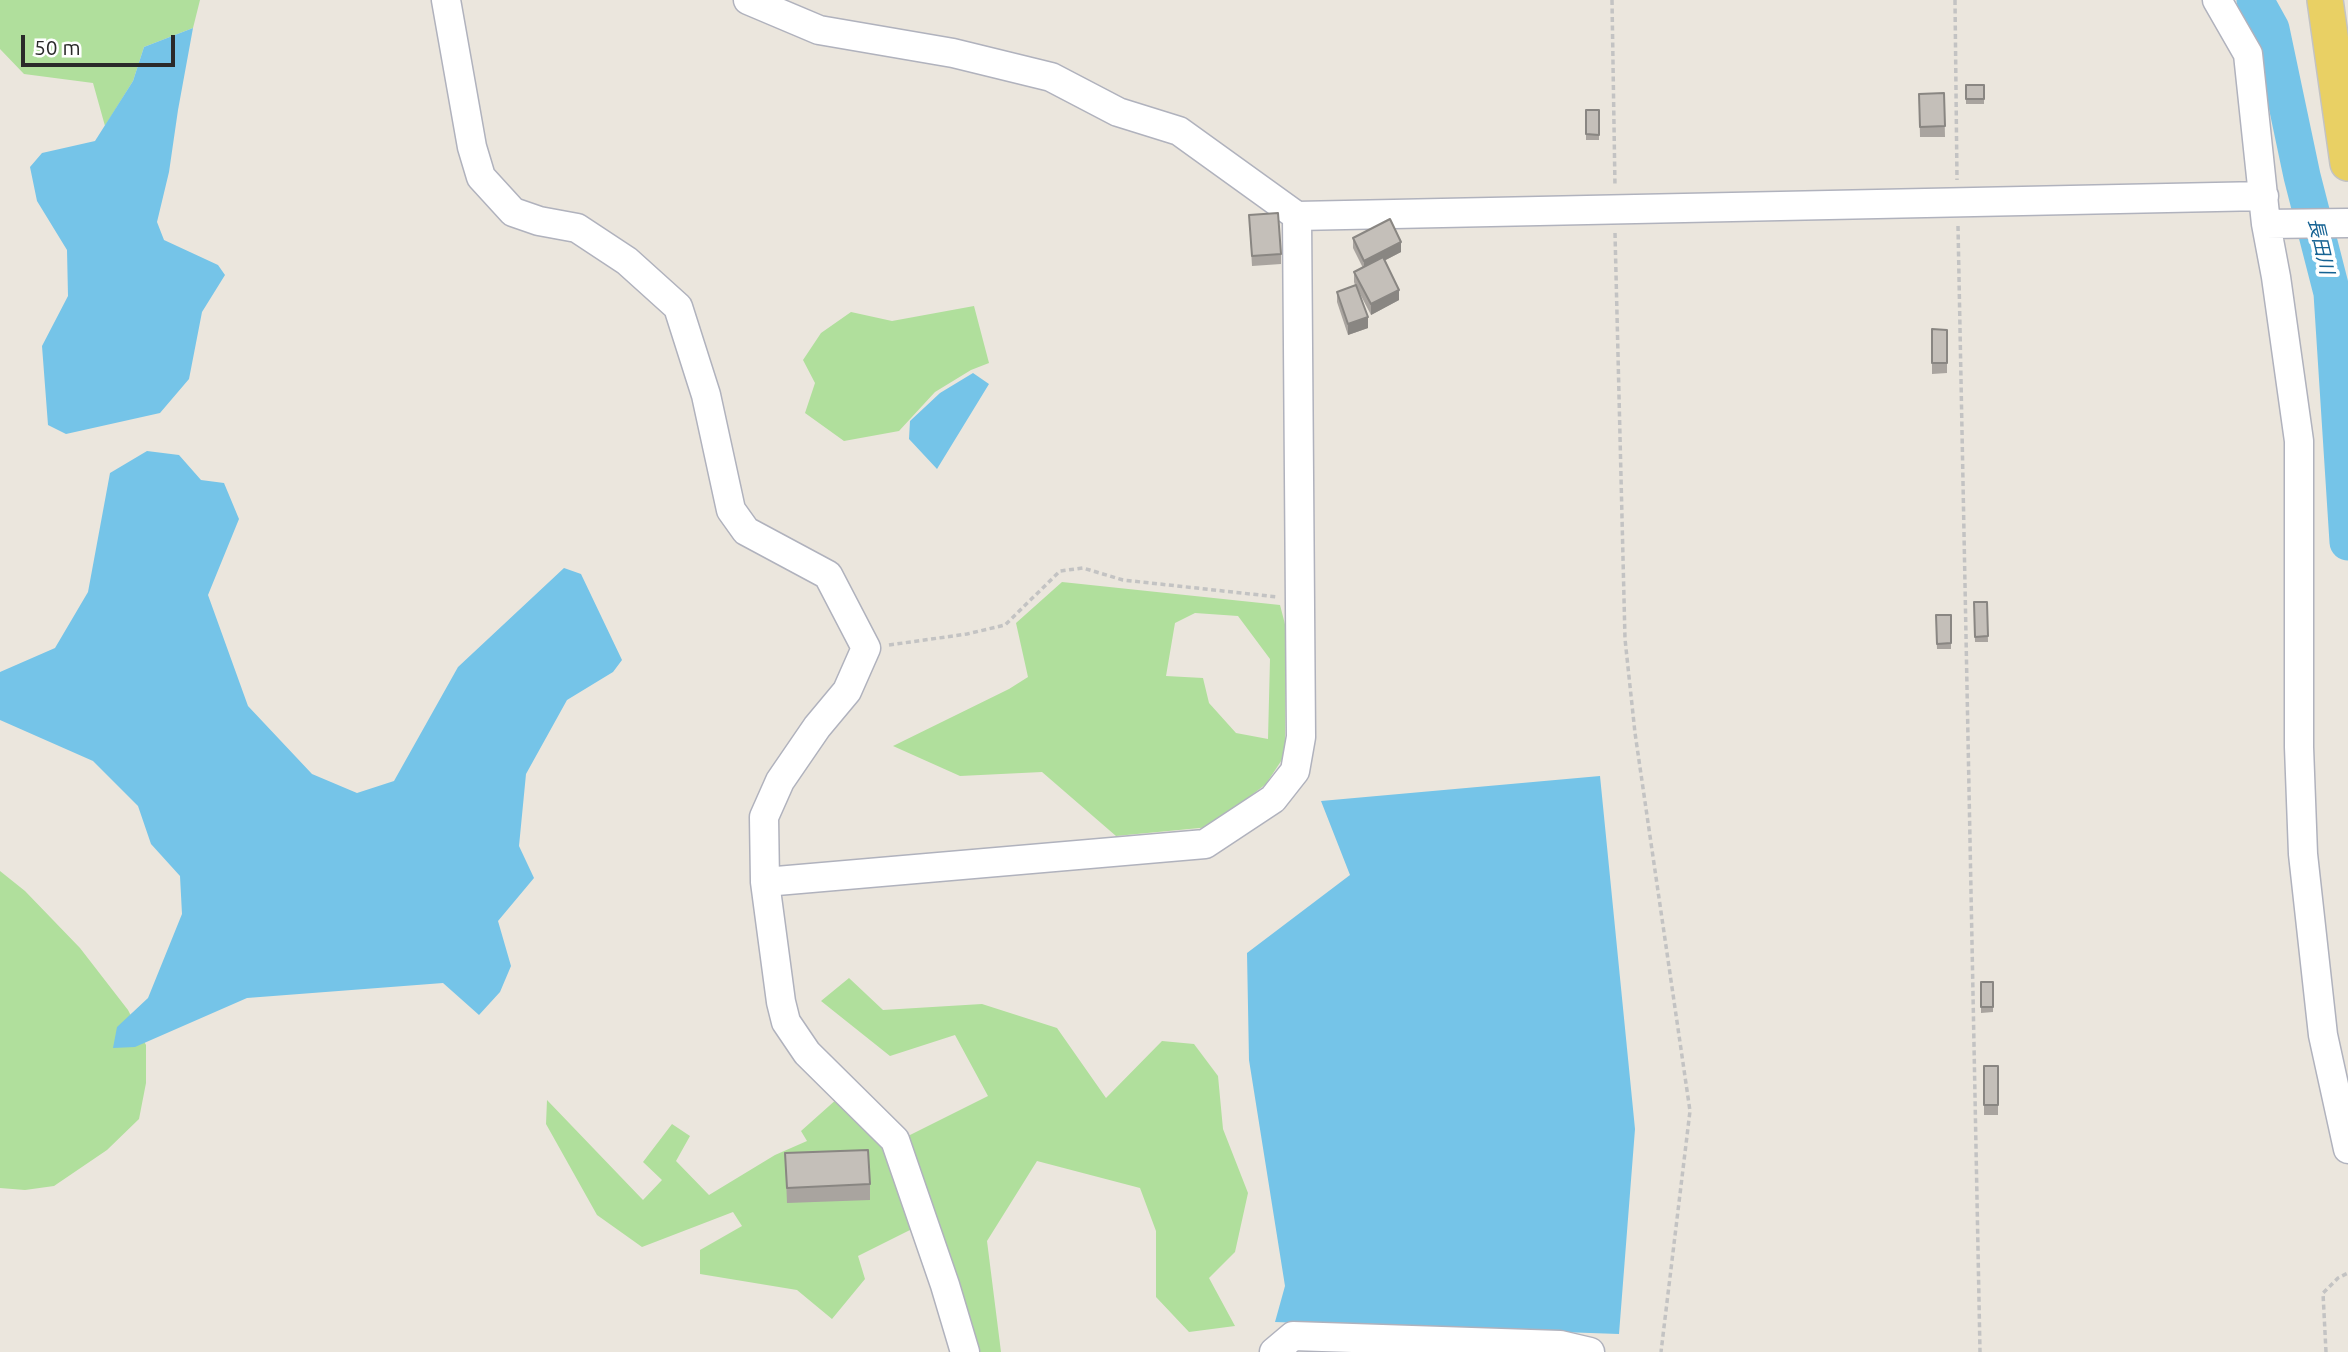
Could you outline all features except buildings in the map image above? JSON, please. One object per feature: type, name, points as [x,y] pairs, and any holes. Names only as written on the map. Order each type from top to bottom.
[{"type":"main road","points":[[2325,0],[2348,163]]},
{"type":"street","points":[[446,0],[472,147],[481,177],[513,212],[539,221],[577,228],[627,261],[678,307],[706,395],[732,510],[746,531],[828,575],[866,648],[847,691],[817,727],[780,781],[764,817],[765,883],[781,1002],[786,1022],[807,1053],[895,1140],[946,1285],[965,1352]]},
{"type":"street","points":[[748,0],[819,30],[953,53],[1051,77],[1118,112],[1178,131],[1297,216],[2264,196]]},
{"type":"street","points":[[2217,0],[2248,54],[2266,224],[2276,277],[2298,441],[2298,685],[2303,854],[2323,1035],[2348,1149]]},
{"type":"street","points":[[765,883],[1205,844],[1273,799],[1295,771],[1301,737],[1297,216]]},
{"type":"street","points":[[2266,224],[2348,223]]},
{"type":"street","points":[[1274,1352],[1293,1336],[1560,1345],[1590,1352]]},
{"type":"path","points":[[1612,0],[1626,639],[1635,733],[1690,1111],[1661,1352]]},
{"type":"path","points":[[1955,0],[1980,1352]]},
{"type":"path","points":[[866,648],[967,634],[1005,625],[1060,571],[1083,568],[1123,580],[1299,599]]},
{"type":"path","points":[[2326,1352],[2323,1293],[2338,1278],[2348,1273]]},
{"type":"green space","points":[[0,0],[200,0],[193,28],[144,47],[133,81],[105,126],[93,83],[24,74],[0,49]]},
{"type":"green space","points":[[974,306],[989,363],[971,370],[935,392],[899,431],[844,441],[805,413],[815,383],[803,360],[821,333],[851,312],[892,321]]},
{"type":"green space","points":[[1062,582],[1280,605],[1286,628],[1285,755],[1266,784],[1210,827],[1116,836],[1042,772],[960,776],[893,746],[1028,677],[1016,623]],"holes":[[[1195,613],[1238,616],[1270,659],[1268,739],[1236,733],[1209,703],[1203,678],[1166,676],[1175,623]]]},
{"type":"green space","points":[[0,871],[25,891],[80,948],[128,1010],[146,1045],[146,1083],[139,1119],[107,1150],[54,1186],[25,1190],[0,1188]]},
{"type":"green space","points":[[849,978],[883,1010],[982,1004],[1057,1028],[1106,1098],[1162,1041],[1194,1044],[1218,1076],[1223,1129],[1248,1193],[1235,1252],[1209,1278],[1235,1326],[1189,1332],[1156,1297],[1156,1231],[1140,1188],[1037,1161],[987,1241],[1001,1352],[966,1352],[932,1219],[858,1256],[865,1279],[832,1319],[797,1290],[700,1274],[700,1250],[742,1226],[733,1212],[642,1247],[597,1215],[546,1124],[547,1100],[643,1200],[662,1180],[643,1162],[672,1124],[690,1136],[676,1161],[709,1195],[775,1155],[807,1141],[801,1131],[838,1098],[906,1137],[988,1096],[955,1035],[890,1056],[821,1001]]},
{"type":"water","points":[[193,28],[169,172],[157,222],[164,240],[218,265],[225,275],[202,312],[189,379],[160,413],[66,434],[48,425],[42,346],[68,296],[67,250],[37,201],[30,167],[42,153],[95,141],[133,81],[144,47]]},
{"type":"water","points":[[973,373],[989,384],[937,469],[909,439],[910,421],[940,393]]},
{"type":"water","points":[[147,451],[179,455],[201,480],[224,483],[239,519],[208,595],[248,706],[312,774],[357,793],[394,781],[458,667],[564,568],[581,574],[622,660],[613,672],[567,700],[526,774],[519,846],[534,878],[498,921],[511,966],[500,992],[479,1015],[443,983],[247,998],[135,1047],[113,1048],[117,1027],[148,998],[182,914],[180,876],[151,844],[138,806],[93,761],[0,720],[0,672],[55,648],[88,592],[110,473]]},
{"type":"water","points":[[1600,776],[1635,1129],[1619,1334],[1275,1322],[1285,1286],[1249,1060],[1247,953],[1350,875],[1321,801]]},
{"type":"waterway","name":"長田川","points":[[2255,0],[2271,29],[2302,176],[2332,293],[2348,542]]}]
